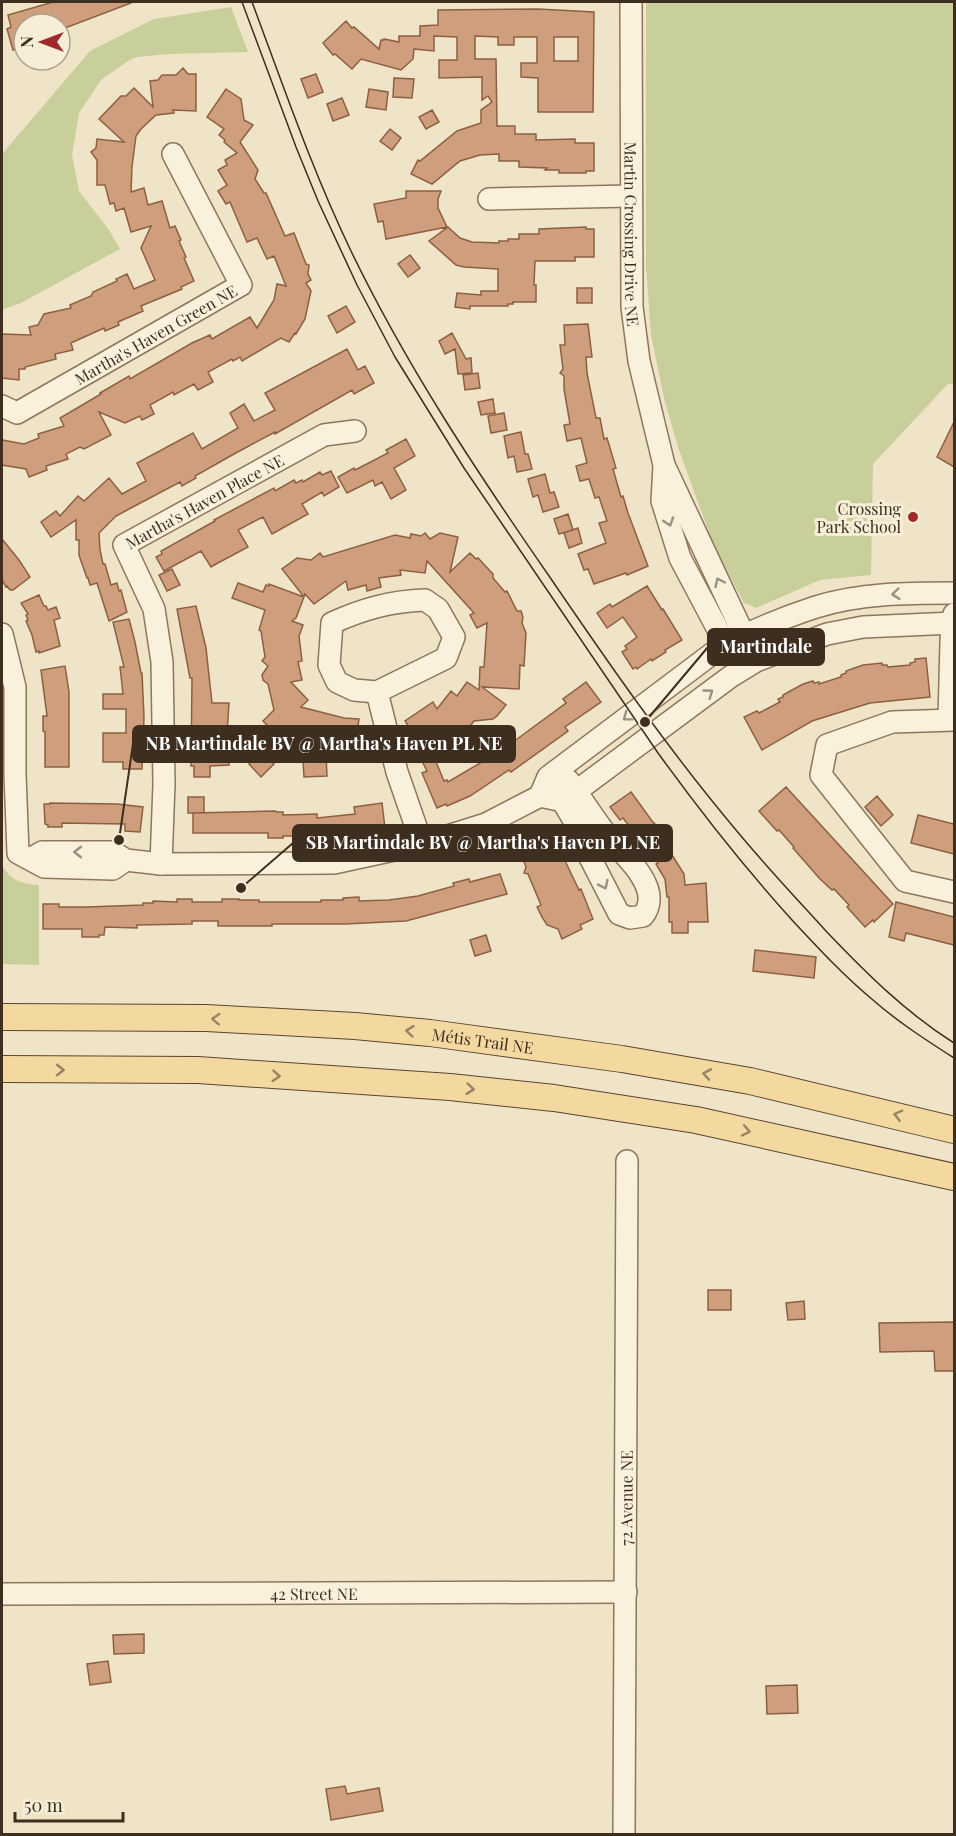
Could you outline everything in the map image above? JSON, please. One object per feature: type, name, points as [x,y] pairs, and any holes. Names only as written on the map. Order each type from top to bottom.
[{"type":"main road","name":"Métis Trail NE","points":[[2,1017],[206,1018],[355,1026],[494,1041],[622,1059],[750,1081],[954,1130]]},
{"type":"main road","points":[[2,1070],[198,1070],[450,1087],[554,1098],[696,1120],[954,1177]]},
{"type":"street","name":"Martin Crossing Drive NE","points":[[631,2],[632,307],[639,361],[664,465],[734,640],[748,666]]},
{"type":"street","name":"Martha's Haven Green NE","points":[[2,406],[17,413],[241,285],[173,154]]},
{"type":"street","points":[[489,199],[631,196]]},
{"type":"street","name":"Martha's Haven Place NE","points":[[161,864],[164,784],[162,662],[154,609],[124,545],[324,435],[355,431]]},
{"type":"street","points":[[2,634],[15,687],[18,853],[44,867],[113,869],[126,860],[161,864],[334,863],[422,844],[486,824],[549,781],[734,640],[826,605],[901,593],[954,593]]},
{"type":"street","points":[[425,600],[438,609],[454,636],[446,658],[377,692],[354,690],[337,682],[329,665],[332,623],[355,613],[399,601],[425,600]]},
{"type":"street","points":[[570,796],[748,666],[827,634],[863,627],[953,620],[952,720],[892,722],[827,745],[821,775],[905,881],[954,892]]},
{"type":"street","points":[[377,692],[397,772],[422,844]]},
{"type":"street","points":[[549,781],[570,796],[604,831],[642,876],[649,897],[648,908],[643,916],[630,918],[619,914],[581,840],[573,819],[570,796]]},
{"type":"street","name":"72 Avenue NE","points":[[624,1834],[627,1161]]},
{"type":"street","name":"42 Street NE","points":[[2,1594],[626,1592]]},
{"type":"green space","points":[[646,2],[954,2],[954,384],[948,384],[873,464],[871,575],[820,580],[756,608],[744,603],[714,546],[678,447],[664,398],[651,335],[646,266]]},
{"type":"green space","points":[[231,7],[248,52],[137,57],[101,80],[79,113],[72,155],[79,191],[109,230],[120,249],[21,303],[2,310],[2,154],[90,51],[154,19]]},
{"type":"green space","points":[[2,865],[17,880],[39,885],[39,965],[2,964]]},
{"type":"building","points":[[53,2],[131,2],[72,25],[72,12],[18,12]]},
{"type":"building","points":[[538,9],[594,12],[593,112],[538,112],[538,78],[521,77],[521,63],[537,63],[537,37],[514,37],[514,45],[498,45],[498,37],[475,36],[475,59],[496,59],[497,126],[515,126],[515,134],[536,134],[536,140],[575,139],[575,143],[594,143],[594,171],[559,173],[559,170],[545,170],[547,168],[519,167],[519,161],[499,161],[499,154],[480,155],[460,161],[432,184],[411,174],[418,160],[420,161],[457,131],[481,123],[481,110],[492,102],[488,96],[482,100],[482,77],[439,78],[439,60],[457,60],[457,37],[434,36],[434,51],[414,49],[413,59],[401,70],[361,59],[352,69],[335,54],[333,55],[323,43],[346,21],[379,49],[381,40],[399,42],[399,36],[420,36],[420,26],[438,25],[438,10]],"holes":[[[554,37],[578,37],[578,61],[554,61]]]},
{"type":"building","points":[[12,14],[12,46],[7,29],[11,27],[8,15]]},
{"type":"building","points":[[183,68],[188,74],[196,74],[196,111],[173,110],[174,113],[156,115],[141,129],[136,136],[131,192],[144,188],[148,205],[162,201],[170,228],[175,226],[181,240],[179,241],[186,257],[184,258],[194,281],[181,287],[182,289],[141,306],[143,311],[118,322],[119,325],[105,331],[104,328],[71,343],[73,350],[55,354],[56,359],[19,369],[19,380],[2,378],[2,334],[31,335],[29,327],[38,325],[44,314],[71,308],[70,305],[91,296],[93,292],[127,274],[134,289],[155,280],[141,248],[151,226],[131,232],[124,208],[116,211],[114,203],[110,204],[105,185],[97,185],[97,160],[91,152],[96,148],[97,139],[124,142],[99,119],[121,96],[126,96],[134,88],[153,107],[150,81],[158,80],[162,75],[176,75]]},
{"type":"building","points":[[316,74],[323,92],[308,98],[301,79]]},
{"type":"building","points":[[394,78],[414,79],[412,98],[393,97]]},
{"type":"building","points":[[226,89],[241,99],[244,120],[253,125],[240,142],[258,170],[255,179],[266,193],[285,236],[294,233],[306,264],[309,265],[308,274],[311,280],[306,283],[311,291],[305,319],[289,342],[281,338],[242,361],[240,357],[233,361],[232,359],[208,372],[213,382],[198,390],[194,384],[174,395],[173,392],[150,405],[154,414],[142,420],[140,416],[125,423],[99,412],[111,435],[84,449],[80,447],[66,454],[68,459],[46,466],[47,470],[29,477],[26,469],[2,465],[2,440],[24,444],[39,438],[38,434],[64,426],[60,418],[100,393],[129,376],[130,379],[192,343],[210,335],[212,339],[250,317],[257,328],[274,300],[277,284],[286,286],[274,256],[267,259],[257,238],[247,242],[230,202],[226,204],[218,191],[227,185],[218,170],[227,165],[225,160],[237,153],[219,135],[224,129],[207,117]]},
{"type":"building","points":[[369,89],[388,92],[386,110],[366,107]]},
{"type":"building","points":[[342,98],[349,115],[333,121],[327,104]]},
{"type":"building","points":[[432,110],[439,122],[426,129],[419,117]]},
{"type":"building","points":[[390,129],[401,138],[392,150],[380,141]]},
{"type":"building","points":[[406,191],[441,191],[438,208],[447,227],[386,239],[383,221],[378,222],[374,204],[406,198]]},
{"type":"building","points":[[448,227],[460,238],[472,242],[499,243],[499,241],[508,241],[508,239],[519,239],[519,234],[539,234],[539,229],[586,227],[586,229],[594,229],[594,257],[575,257],[575,261],[535,261],[536,302],[513,302],[508,306],[470,306],[470,309],[455,307],[457,293],[481,295],[481,291],[498,291],[498,269],[456,265],[429,241]]},
{"type":"building","points":[[410,255],[420,268],[408,277],[398,264]]},
{"type":"building","points":[[577,288],[592,288],[592,303],[577,303]]},
{"type":"building","points":[[346,306],[355,322],[337,333],[328,316]]},
{"type":"building","points":[[588,324],[592,357],[586,357],[587,373],[596,418],[600,418],[604,439],[607,438],[616,468],[613,469],[621,497],[623,496],[648,566],[627,575],[626,573],[594,584],[588,569],[584,570],[578,554],[606,543],[599,523],[607,521],[599,497],[595,498],[589,479],[580,481],[576,466],[587,463],[581,438],[567,441],[564,425],[570,424],[564,376],[560,373],[563,369],[560,345],[565,345],[564,325]]},
{"type":"building","points":[[452,333],[466,359],[471,358],[472,373],[458,374],[455,349],[445,354],[439,341]]},
{"type":"building","points":[[347,349],[358,370],[365,366],[374,383],[354,394],[352,390],[195,476],[196,478],[182,486],[180,482],[116,516],[99,533],[103,564],[105,564],[111,585],[117,583],[119,591],[121,590],[127,612],[109,621],[97,583],[90,585],[79,555],[76,520],[51,537],[41,522],[56,511],[60,516],[78,496],[84,501],[109,478],[122,494],[146,481],[137,463],[193,433],[202,449],[238,428],[230,413],[244,404],[254,421],[275,410],[265,393]]},
{"type":"building","points":[[478,373],[480,388],[465,390],[463,375]]},
{"type":"building","points":[[493,399],[495,413],[481,415],[478,402]]},
{"type":"building","points":[[504,413],[507,430],[491,433],[488,416]]},
{"type":"building","points":[[954,422],[954,467],[937,457]]},
{"type":"building","points":[[521,432],[525,454],[528,454],[532,469],[517,472],[514,456],[508,458],[504,436]]},
{"type":"building","points":[[406,439],[415,456],[394,468],[406,490],[391,499],[382,482],[375,486],[373,480],[347,493],[338,477],[388,453],[386,450]]},
{"type":"building","points":[[331,471],[339,487],[324,496],[322,492],[302,504],[308,514],[272,534],[263,517],[238,530],[248,547],[211,567],[201,551],[164,571],[156,557],[162,554],[161,551],[214,520],[274,488],[275,491],[294,480],[296,483],[302,480],[303,482],[320,472],[322,475]]},
{"type":"building","points":[[545,474],[550,493],[554,492],[559,507],[543,512],[538,495],[533,497],[528,479]]},
{"type":"building","points":[[568,514],[573,530],[559,534],[554,519]]},
{"type":"building","points":[[578,528],[582,543],[569,548],[564,533]]},
{"type":"building","points":[[425,533],[430,539],[440,533],[458,537],[450,572],[470,553],[476,559],[478,558],[505,592],[507,591],[517,611],[521,611],[526,633],[524,666],[520,665],[519,689],[482,687],[506,705],[493,719],[474,721],[468,729],[466,728],[431,750],[444,781],[448,782],[513,742],[566,703],[563,699],[586,682],[601,702],[565,727],[568,731],[511,772],[509,770],[470,796],[437,808],[422,773],[427,771],[409,735],[413,733],[405,721],[433,702],[437,709],[451,691],[457,696],[467,682],[479,690],[480,667],[484,667],[487,623],[477,628],[470,615],[474,613],[427,561],[425,573],[400,570],[401,575],[379,578],[381,587],[367,591],[366,585],[348,590],[346,581],[314,604],[305,594],[304,597],[282,569],[297,558],[311,560],[320,553],[323,557],[395,535],[410,538],[411,534],[421,536]]},
{"type":"building","points":[[2,539],[30,577],[13,590],[6,587],[2,579]]},
{"type":"building","points":[[172,569],[180,585],[167,591],[159,575]]},
{"type":"building","points":[[238,583],[263,592],[269,584],[304,597],[296,618],[292,621],[303,625],[299,636],[302,661],[298,662],[302,680],[291,682],[308,700],[301,707],[344,718],[359,719],[357,733],[362,734],[358,759],[326,754],[327,776],[304,777],[302,742],[290,754],[280,744],[283,741],[263,721],[274,710],[268,684],[263,680],[262,675],[268,666],[262,661],[265,657],[259,630],[265,610],[232,598]]},
{"type":"building","points":[[647,586],[682,640],[652,661],[651,659],[637,669],[636,667],[633,669],[622,652],[627,649],[625,646],[637,637],[623,617],[607,628],[597,613],[610,604],[612,607]]},
{"type":"building","points":[[39,595],[48,610],[56,607],[60,618],[54,620],[60,646],[39,653],[39,651],[36,652],[26,621],[28,614],[21,603]]},
{"type":"building","points":[[196,606],[206,648],[212,703],[229,703],[226,750],[229,750],[229,765],[210,766],[210,777],[194,777],[194,766],[191,766],[192,678],[190,678],[177,609]]},
{"type":"building","points":[[129,619],[142,673],[144,717],[142,769],[123,769],[123,762],[103,762],[103,733],[126,733],[126,709],[103,709],[103,694],[123,694],[120,667],[124,667],[113,622]]},
{"type":"building","points":[[926,658],[930,697],[870,703],[812,721],[762,750],[744,717],[757,711],[759,713],[780,702],[778,699],[783,695],[803,684],[813,681],[819,684],[841,677],[846,671],[863,665],[882,663],[888,667],[910,665],[915,662],[915,659]]},
{"type":"building","points":[[65,666],[69,692],[69,767],[45,767],[43,716],[47,716],[41,670]]},
{"type":"building","points":[[261,752],[274,764],[261,777],[249,764]]},
{"type":"building","points":[[786,787],[893,904],[874,922],[873,920],[865,927],[847,907],[849,905],[834,889],[832,890],[820,879],[779,830],[777,831],[759,811]]},
{"type":"building","points":[[631,792],[663,832],[667,839],[664,842],[684,874],[685,885],[706,883],[708,922],[688,922],[688,933],[672,933],[672,922],[669,922],[669,897],[667,897],[665,879],[656,864],[658,863],[623,818],[620,820],[610,807]]},
{"type":"building","points":[[877,796],[893,815],[881,826],[865,807]]},
{"type":"building","points":[[188,797],[204,797],[204,813],[188,813]]},
{"type":"building","points":[[382,803],[385,828],[370,831],[370,829],[300,833],[300,836],[283,836],[283,838],[268,838],[268,833],[193,833],[193,813],[275,811],[283,812],[283,815],[317,814],[317,818],[355,814],[354,807]]},
{"type":"building","points":[[44,804],[117,804],[143,807],[140,832],[125,831],[125,824],[62,823],[62,827],[48,827],[45,824]]},
{"type":"building","points":[[918,815],[954,824],[954,854],[911,843]]},
{"type":"building","points":[[558,846],[579,890],[581,889],[593,919],[580,925],[582,929],[562,939],[558,929],[547,925],[537,907],[541,905],[528,874],[524,873],[526,867],[522,857],[543,848],[545,852]]},
{"type":"building","points":[[500,874],[507,894],[406,921],[218,926],[218,921],[192,921],[192,924],[137,925],[137,928],[105,927],[104,935],[99,935],[99,937],[82,937],[82,929],[43,929],[43,904],[59,904],[59,907],[86,907],[143,905],[143,903],[153,903],[153,901],[177,902],[177,899],[192,899],[192,902],[222,902],[222,899],[239,899],[259,900],[259,902],[321,902],[321,900],[359,897],[359,901],[389,900],[418,896],[454,886],[453,883],[469,879],[470,882]]},
{"type":"building","points":[[896,902],[954,917],[954,945],[906,933],[904,941],[889,937]]},
{"type":"building","points":[[486,935],[491,951],[475,956],[470,940]]},
{"type":"building","points":[[755,950],[816,957],[814,978],[753,971]]},
{"type":"building","points":[[708,1290],[731,1290],[731,1310],[708,1310]]},
{"type":"building","points":[[804,1301],[805,1319],[788,1320],[786,1303]]},
{"type":"building","points":[[954,1322],[954,1371],[935,1371],[934,1351],[880,1352],[879,1323]]},
{"type":"building","points":[[144,1634],[144,1653],[114,1654],[113,1635]]},
{"type":"building","points":[[108,1661],[111,1682],[90,1685],[87,1664]]},
{"type":"building","points":[[797,1685],[798,1713],[767,1714],[766,1686]]},
{"type":"building","points":[[345,1786],[347,1794],[379,1788],[383,1811],[331,1820],[326,1789]]},
{"type":"tram line","points":[[242,2],[296,147],[357,285],[395,357],[464,468],[658,753],[740,859],[792,920],[852,981],[892,1016],[954,1058]]},
{"type":"tram line","points":[[252,2],[311,159],[351,251],[418,376],[494,495],[638,704],[747,843],[825,930],[870,976],[902,1005],[954,1043]]},
{"type":"place","name":"Crossing Park School","points":[[913,517]]},
{"type":"place","name":"Martindale","points":[[645,722]]},
{"type":"place","name":"NB Martindale BV @ Martha's Haven PL NE","points":[[119,840]]},
{"type":"place","name":"SB Martindale BV @ Martha's Haven PL NE","points":[[241,888]]}]
